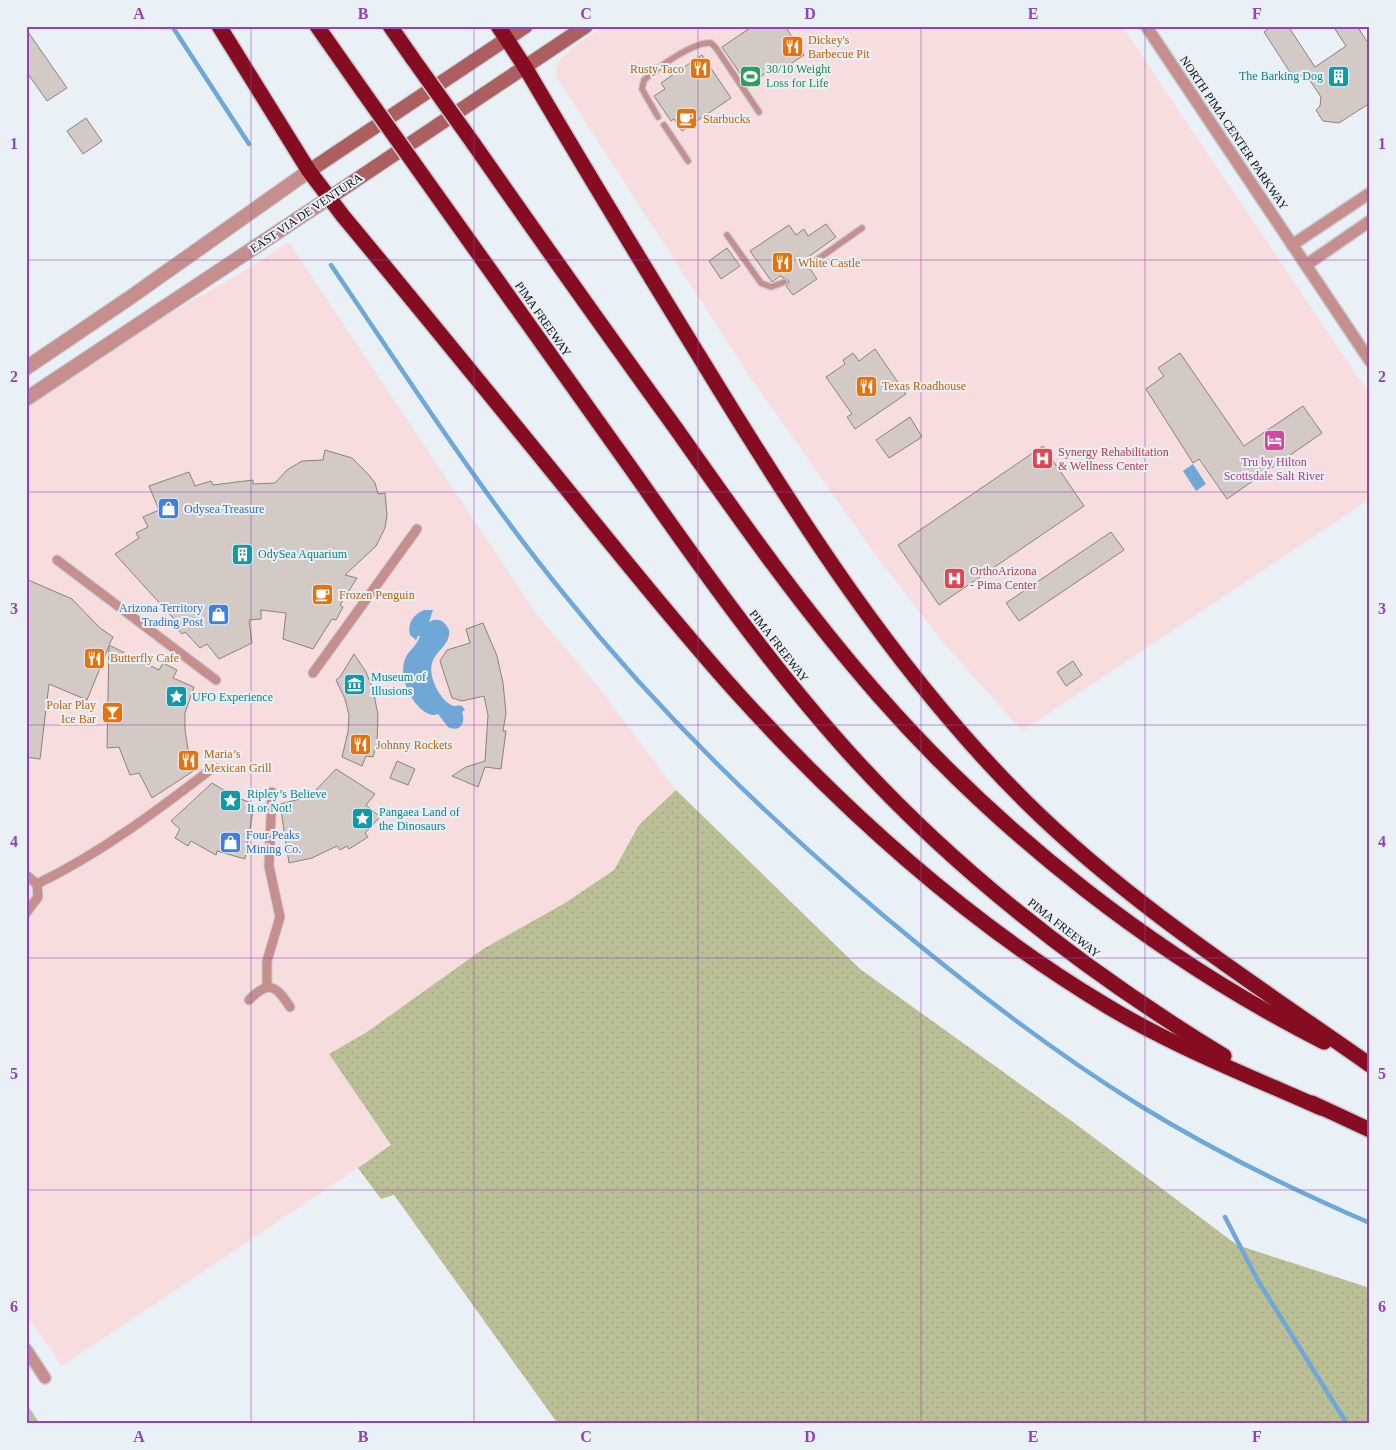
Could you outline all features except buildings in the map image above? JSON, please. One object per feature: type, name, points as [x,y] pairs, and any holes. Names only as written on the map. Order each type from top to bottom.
[{"type":"highway","points":[[219,26],[309,171],[328,198],[676,623],[737,693],[830,790],[909,861],[968,910],[1102,1004],[1170,1040],[1320,1108]]},
{"type":"highway","name":"PIMA FREEWAY","points":[[317,26],[744,627],[817,716],[883,788],[988,888],[1099,974],[1148,1009],[1226,1057],[1320,1108],[1370,1130]]},
{"type":"highway","points":[[390,26],[782,576],[879,697],[934,754],[1033,845],[1095,896],[1154,940],[1287,1022],[1370,1065]]},
{"type":"highway","points":[[498,26],[525,67],[778,485],[858,600],[945,714],[1027,803],[1103,872],[1168,923],[1370,1065]]},
{"type":"main road","points":[[309,171],[526,26]]},
{"type":"main road","name":"EAST VIA DE VENTURA","points":[[328,198],[586,26]]},
{"type":"street","name":"NORTH PIMA CENTER PARKWAY","points":[[1146,26],[1370,361]]},
{"type":"street","points":[[26,368],[128,299],[309,171]]},
{"type":"street","points":[[1295,250],[1370,193]]},
{"type":"street","name":"EAST VIA DE VENTURA","points":[[26,399],[328,198]]},
{"type":"street","points":[[1306,265],[1370,221]]},
{"type":"street","points":[[313,673],[417,529]]},
{"type":"street","points":[[57,560],[216,680]]},
{"type":"street","points":[[37,884],[68,869],[159,810],[214,767]]},
{"type":"street","points":[[266,987],[267,961],[280,918],[269,866],[272,792]]},
{"type":"street","points":[[26,875],[37,884],[38,897],[26,913]]},
{"type":"street","points":[[249,1000],[266,987],[274,987],[281,992],[290,1007]]},
{"type":"street","points":[[26,1349],[45,1378]]},
{"type":"lane","points":[[658,117],[642,89],[644,80],[694,45],[706,42],[711,43],[716,48],[759,112]]},
{"type":"lane","points":[[664,125],[688,161]]},
{"type":"lane","points":[[808,266],[862,228]]},
{"type":"lane","points":[[727,235],[761,283],[771,287],[784,282]]},
{"type":"shaded area","points":[[604,26],[1122,26],[1370,395],[1370,499],[1022,731],[940,639],[872,550],[748,374],[557,78],[556,68],[561,59],[573,47]]},
{"type":"shaded area","points":[[289,242],[537,615],[601,690],[676,790],[639,825],[614,870],[565,903],[483,949],[367,1032],[329,1054],[391,1146],[62,1366],[26,1314],[26,407],[154,322],[241,273]]},
{"type":"green space","points":[[676,790],[860,969],[1077,1125],[1237,1245],[1370,1288],[1370,1424],[558,1424],[394,1195],[381,1199],[358,1168],[391,1145],[329,1054],[367,1032],[483,949],[565,903],[614,870],[639,825]]},
{"type":"green space","points":[[26,1403],[40,1424],[26,1424]]},
{"type":"water","points":[[1193,464],[1206,484],[1196,491],[1183,471]]},
{"type":"water","points":[[424,610],[433,610],[429,622],[441,621],[449,630],[448,640],[434,658],[431,668],[436,688],[444,699],[454,706],[462,706],[465,710],[462,712],[463,720],[461,726],[456,729],[448,727],[438,714],[431,715],[421,709],[412,698],[405,684],[404,662],[420,636],[416,640],[410,635],[410,623],[417,614]]},
{"type":"waterway","points":[[172,26],[249,144]]},
{"type":"waterway","points":[[331,265],[415,390],[502,514],[564,594],[638,681],[677,723],[798,841],[945,966],[1040,1039],[1106,1084],[1167,1122],[1223,1153],[1281,1183],[1370,1223]]},
{"type":"waterway","points":[[1225,1217],[1257,1279],[1347,1424]]},
{"type":"place","name":"Dickey's Barbecue Pit","points":[[792,47]]},
{"type":"place","name":"Rusty Taco","points":[[700,69]]},
{"type":"place","name":"30/10 Weight Loss for Life","points":[[750,76]]},
{"type":"place","name":"The Barking Dog","points":[[1339,76]]},
{"type":"place","name":"Starbucks","points":[[687,119]]},
{"type":"place","name":"White Castle","points":[[782,263]]},
{"type":"place","name":"Texas Roadhouse","points":[[866,386]]},
{"type":"place","name":"Tru by Hilton Scottsdale Salt River","points":[[1274,441]]},
{"type":"place","name":"Synergy Rehabilitation & Wellness Center","points":[[1042,459]]},
{"type":"place","name":"Odysea Treasure","points":[[168,509]]},
{"type":"place","name":"OdySea Aquarium","points":[[242,554]]},
{"type":"place","name":"OrthoArizona - Pima Center","points":[[954,578]]},
{"type":"place","name":"Frozen Penguin","points":[[323,595]]},
{"type":"place","name":"Arizona Territory Trading Post","points":[[219,615]]},
{"type":"place","name":"Butterfly Cafe","points":[[94,658]]},
{"type":"place","name":"Museum of Illusions","points":[[355,684]]},
{"type":"place","name":"UFO Experience","points":[[176,697]]},
{"type":"place","name":"Polar Play Ice Bar","points":[[112,712]]},
{"type":"place","name":"Johnny Rockets","points":[[360,745]]},
{"type":"place","name":"Maria’s Mexican Grill","points":[[188,761]]},
{"type":"place","name":"Ripley’s Believe It or Not!","points":[[231,801]]},
{"type":"place","name":"Pangaea Land of the Dinosaurs","points":[[363,819]]},
{"type":"place","name":"Four Peaks Mining Co.","points":[[230,842]]}]
